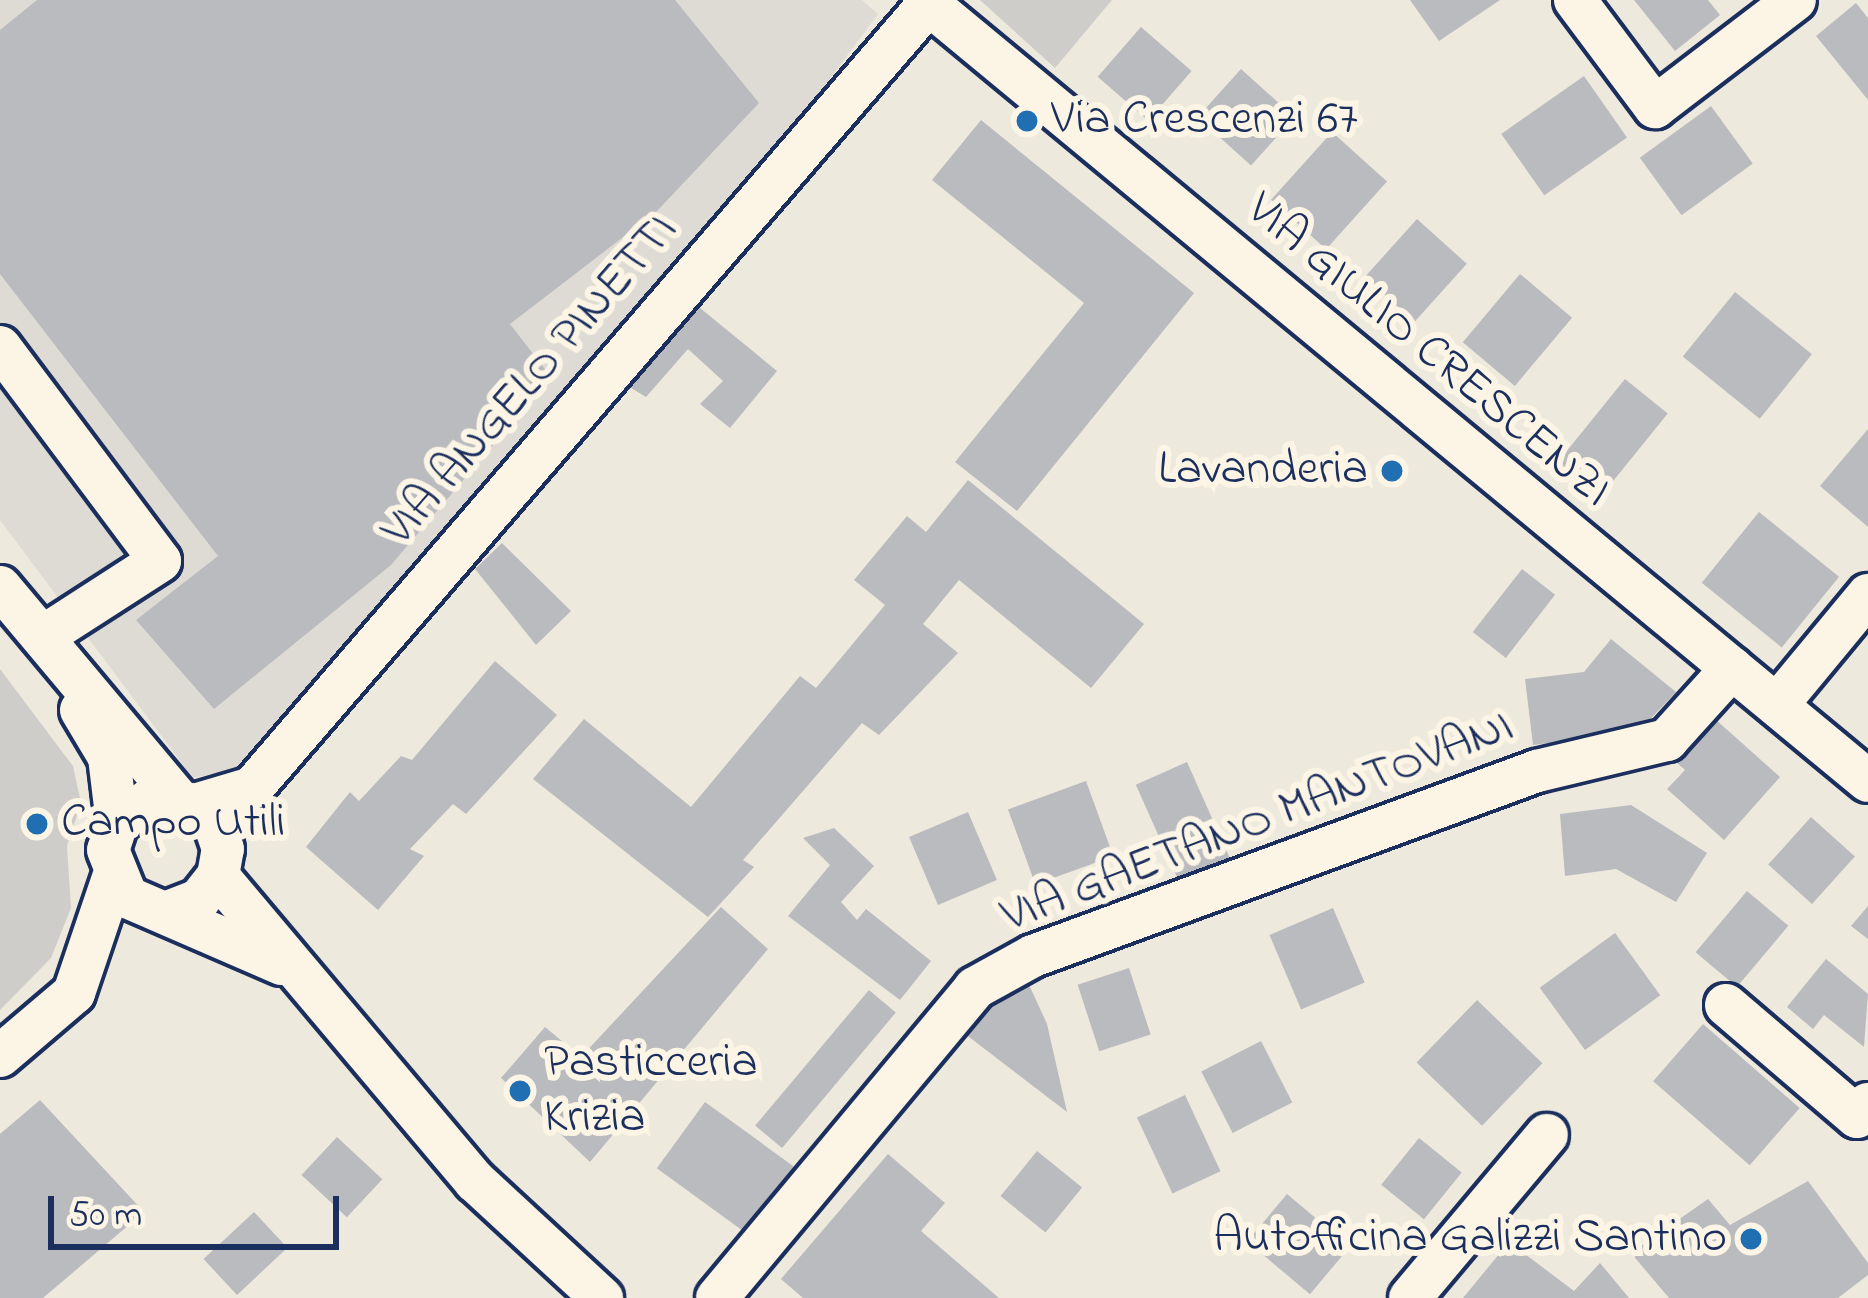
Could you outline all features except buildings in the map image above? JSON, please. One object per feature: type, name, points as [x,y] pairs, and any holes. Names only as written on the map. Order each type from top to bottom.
[{"type":"street","points":[[1574,0],[1655,107],[1795,0]]},
{"type":"street","name":"VIA ANGELO PINETTI","points":[[185,801],[252,788],[928,1]]},
{"type":"street","name":"VIA GIULIO CRESCENZI","points":[[928,1],[1868,781]]},
{"type":"street","points":[[0,346],[160,561],[21,612]]},
{"type":"street","points":[[1777,705],[1868,595]]},
{"type":"street","points":[[0,1056],[112,962],[159,910],[200,900],[218,877],[223,849],[214,823],[185,801],[21,612]]},
{"type":"street","points":[[21,612],[109,757],[117,823],[108,850],[113,878],[74,993]]},
{"type":"street","name":"VIA GAETANO MANTOVANI","points":[[717,1298],[975,988],[1034,956],[1537,771],[1666,740],[1732,668]]},
{"type":"street","points":[[117,823],[153,797],[185,801]]},
{"type":"street","points":[[218,877],[288,968],[475,1181],[602,1298]]},
{"type":"street","points":[[113,878],[159,910],[288,968]]},
{"type":"street","points":[[1726,1005],[1857,1117],[1868,1104]]},
{"type":"street","points":[[1410,1298],[1547,1135]]},
{"type":"shaded area","points":[[0,0],[862,0],[878,14],[783,142],[249,766],[193,778],[0,520]]},
{"type":"shaded area","points":[[980,0],[1112,0],[1055,68]]},
{"type":"shaded area","name":"Campo Utili","points":[[0,669],[73,766],[81,803],[67,846],[71,908],[51,958],[0,1010]]},
{"type":"place","name":"Via Crescenzi 67","points":[[1027,121]]},
{"type":"place","name":"Lavanderia","points":[[1392,471]]},
{"type":"place","name":"Campo Utili","points":[[37,824]]},
{"type":"place","name":"Pasticceria Krizia","points":[[520,1091]]},
{"type":"place","name":"Autofficina Galizzi Santino","points":[[1751,1239]]}]
